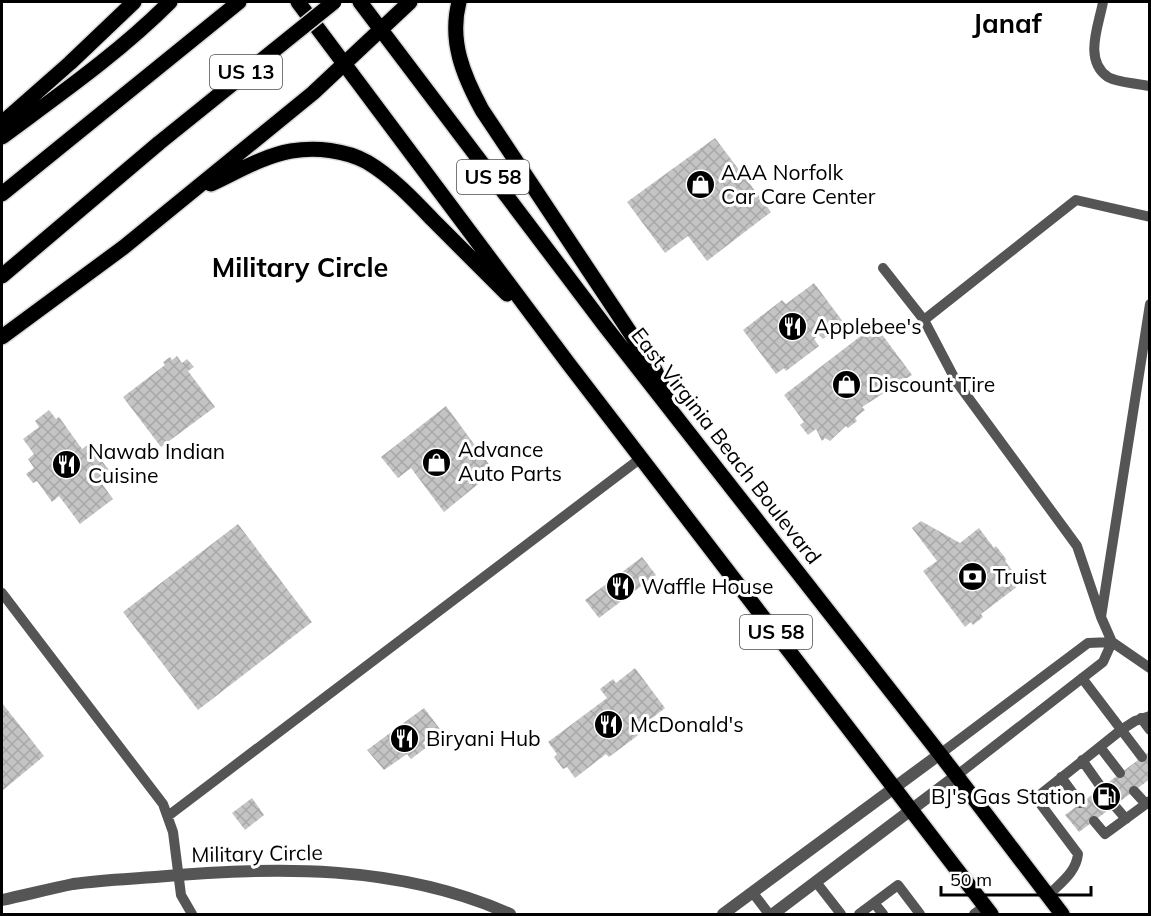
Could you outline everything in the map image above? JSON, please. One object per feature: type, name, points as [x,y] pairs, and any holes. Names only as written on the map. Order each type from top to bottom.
[{"type":"main road","points":[[2,123],[134,2]]},
{"type":"main road","points":[[2,137],[78,81],[170,2]]},
{"type":"main road","name":"US 13","points":[[2,194],[239,2]]},
{"type":"main road","name":"US 58","points":[[298,2],[545,333],[912,809],[984,912]]},
{"type":"main road","name":"US 13","points":[[2,276],[159,143],[334,2]]},
{"type":"main road","name":"East Virginia Beach Boulevard","points":[[360,2],[605,326],[940,754],[1062,915]]},
{"type":"main road","points":[[2,337],[124,247],[313,93],[410,2]]},
{"type":"main road","points":[[459,2],[455,26],[456,49],[469,86],[482,110],[655,370],[679,420]]},
{"type":"main road","points":[[189,194],[270,156],[293,151],[321,150],[347,154],[367,162],[413,200],[545,333]]},
{"type":"street","points":[[723,915],[940,754]]},
{"type":"street","points":[[771,915],[956,776]]},
{"type":"street","name":"Military Circle","points":[[2,900],[75,884],[178,874],[266,869],[359,875],[465,896],[510,915]]},
{"type":"lane","points":[[1104,2],[1094,51],[1095,61],[1109,78],[1149,86]]},
{"type":"lane","points":[[924,320],[1076,200],[1149,217]]},
{"type":"lane","points":[[883,268],[924,320],[956,381],[1077,546],[1112,642],[1149,668]]},
{"type":"lane","points":[[1101,617],[1149,304]]},
{"type":"lane","points":[[168,816],[641,458]]},
{"type":"lane","points":[[2,592],[163,804],[173,832],[181,896],[192,915]]},
{"type":"lane","points":[[940,754],[1088,643],[1112,642]]},
{"type":"lane","points":[[956,776],[1103,662],[1112,642]]},
{"type":"lane","points":[[1082,678],[1142,757]]},
{"type":"lane","points":[[1048,896],[1070,874],[1077,864],[1078,854],[1036,798],[1121,730],[1145,717],[1149,730]]},
{"type":"lane","points":[[1100,747],[1120,774]]},
{"type":"lane","points":[[1082,760],[1101,788]]},
{"type":"lane","points":[[1061,777],[1080,803]]},
{"type":"lane","points":[[1094,821],[1104,834],[1148,803],[1134,790]]},
{"type":"lane","points":[[1114,805],[1126,819]]},
{"type":"lane","points":[[816,882],[841,915]]},
{"type":"lane","points":[[859,915],[898,885],[920,915]]},
{"type":"lane","points":[[753,893],[771,915]]},
{"type":"lane","points":[[874,903],[883,915]]},
{"type":"building","name":"AAA Norfolk Car Care Center","points":[[715,138],[771,212],[707,261],[688,236],[665,253],[627,202]]},
{"type":"building","name":"Applebee's","points":[[814,283],[844,323],[823,339],[819,335],[814,339],[819,346],[786,371],[784,368],[776,374],[743,330],[782,300],[786,304]]},
{"type":"building","name":"Discount Tire","points":[[875,325],[912,375],[862,407],[865,410],[855,418],[857,421],[848,428],[846,426],[830,441],[825,438],[822,441],[816,429],[808,435],[800,425],[804,422],[784,395]]},
{"type":"building","points":[[177,356],[182,363],[187,359],[194,367],[188,371],[215,407],[161,447],[123,397],[165,365],[163,362],[170,357],[172,360]]},
{"type":"building","name":"Advance Auto Parts","points":[[446,406],[494,471],[444,512],[411,468],[398,478],[381,457]]},
{"type":"building","name":"Nawab Indian Cuisine","points":[[49,410],[56,419],[59,417],[82,449],[89,444],[111,473],[100,481],[113,499],[80,524],[59,496],[52,502],[37,481],[33,483],[26,474],[34,468],[28,459],[34,454],[23,439],[39,427],[35,421]]},
{"type":"building","name":"Truist","points":[[921,521],[960,543],[979,528],[994,548],[996,546],[1022,583],[981,614],[983,617],[973,625],[971,622],[965,627],[923,571],[937,561],[912,528]]},
{"type":"building","points":[[238,524],[312,622],[198,710],[123,612]]},
{"type":"building","name":"Waffle House","points":[[642,557],[656,575],[599,618],[585,600]]},
{"type":"building","name":"McDonald's","points":[[635,668],[665,708],[646,723],[649,727],[609,757],[606,754],[575,778],[567,767],[563,769],[554,757],[557,754],[548,742],[607,698],[600,689],[613,679],[616,683]]},
{"type":"building","points":[[2,703],[44,756],[2,791]]},
{"type":"building","name":"Biryani Hub","points":[[424,708],[440,729],[423,743],[427,747],[411,759],[407,754],[384,770],[367,750]]},
{"type":"building","name":"BJ's Gas Station","points":[[1150,751],[1150,779],[1079,832],[1065,815]]},
{"type":"building","points":[[252,798],[264,815],[245,830],[232,813]]},
{"type":"place","name":"AAA Norfolk Car Care Center","points":[[700,185]]},
{"type":"place","name":"Applebee's","points":[[793,327]]},
{"type":"place","name":"Discount Tire","points":[[847,385]]},
{"type":"place","name":"Advance Auto Parts","points":[[437,462]]},
{"type":"place","name":"Nawab Indian Cuisine","points":[[67,464]]},
{"type":"place","name":"Truist","points":[[972,577]]},
{"type":"place","name":"Waffle House","points":[[620,587]]},
{"type":"place","name":"McDonald's","points":[[609,725]]},
{"type":"place","name":"Biryani Hub","points":[[405,739]]},
{"type":"place","name":"BJ's Gas Station","points":[[1107,797]]},
{"type":"district","name":"Janaf","points":[[1007,24]]},
{"type":"district","name":"Military Circle","points":[[300,268]]}]
